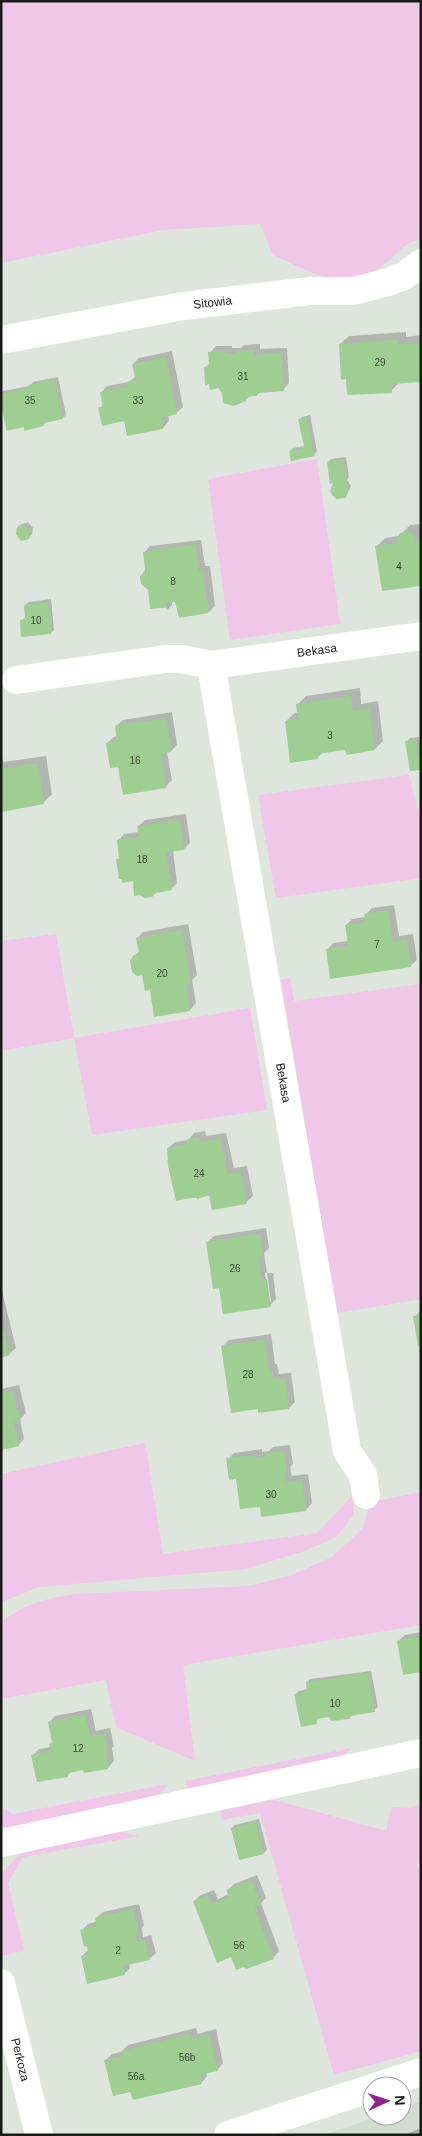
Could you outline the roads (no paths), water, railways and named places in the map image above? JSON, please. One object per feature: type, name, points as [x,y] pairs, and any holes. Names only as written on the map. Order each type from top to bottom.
[{"type":"street","name":"Sitowia","points":[[1,340],[183,306],[310,290],[353,291],[404,276],[421,263]]},
{"type":"street","name":"Bekasa","points":[[16,680],[165,659],[182,659],[211,665],[421,636]]},
{"type":"street","name":"Bekasa","points":[[211,665],[347,1451],[363,1475],[366,1495]]},
{"type":"street","points":[[1,1843],[421,1753]]},
{"type":"street","name":"Perkoza","points":[[1,1983],[39,2135]]},
{"type":"street","points":[[409,2076],[421,2072]]},
{"type":"street","points":[[228,2135],[362,2091]]}]
